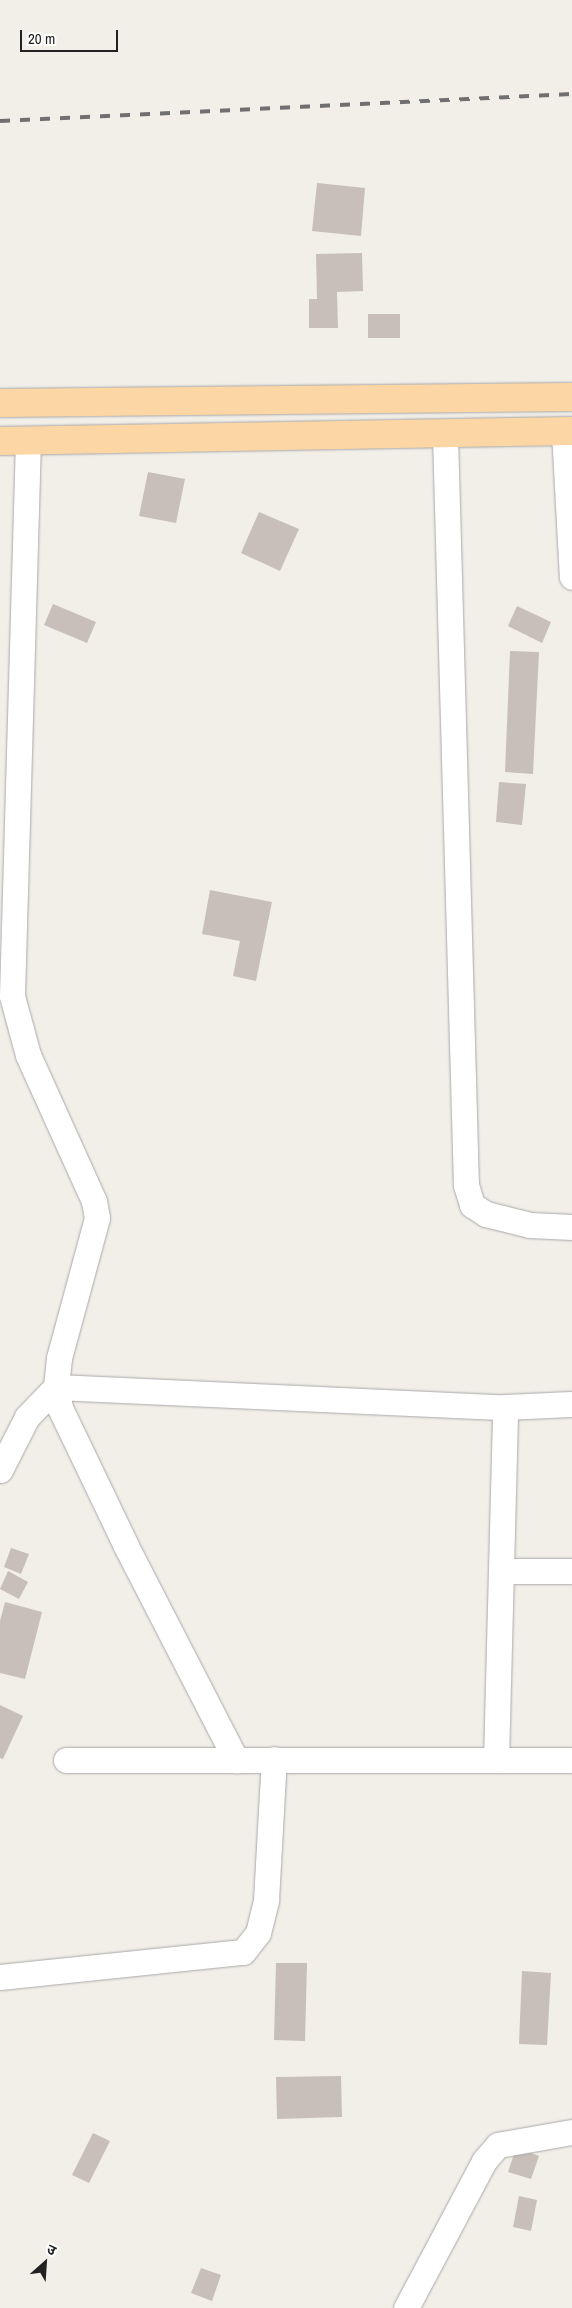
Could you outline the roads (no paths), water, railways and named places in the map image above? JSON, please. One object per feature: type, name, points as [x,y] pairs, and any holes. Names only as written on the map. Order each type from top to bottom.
[{"type":"main road","points":[[0,403],[572,397]]},
{"type":"main road","points":[[0,441],[445,435],[568,431]]},
{"type":"street","points":[[568,431],[572,577]]},
{"type":"street","points":[[445,435],[466,1185],[472,1205],[486,1214],[530,1226],[572,1227]]},
{"type":"street","points":[[28,440],[12,996],[28,1054],[94,1200],[97,1218],[59,1358],[56,1387],[60,1408],[126,1546],[236,1760]]},
{"type":"street","points":[[0,1470],[27,1417],[56,1387],[505,1407],[572,1404]]},
{"type":"street","points":[[496,1760],[503,1571],[505,1407]]},
{"type":"street","points":[[503,1571],[572,1571]]},
{"type":"street","points":[[66,1760],[572,1760]]},
{"type":"street","points":[[0,1977],[243,1952],[252,1944],[266,1900],[274,1760]]},
{"type":"street","points":[[406,2308],[484,2161],[498,2145],[572,2132]]},
{"type":"railway","points":[[0,121],[572,94]]}]
